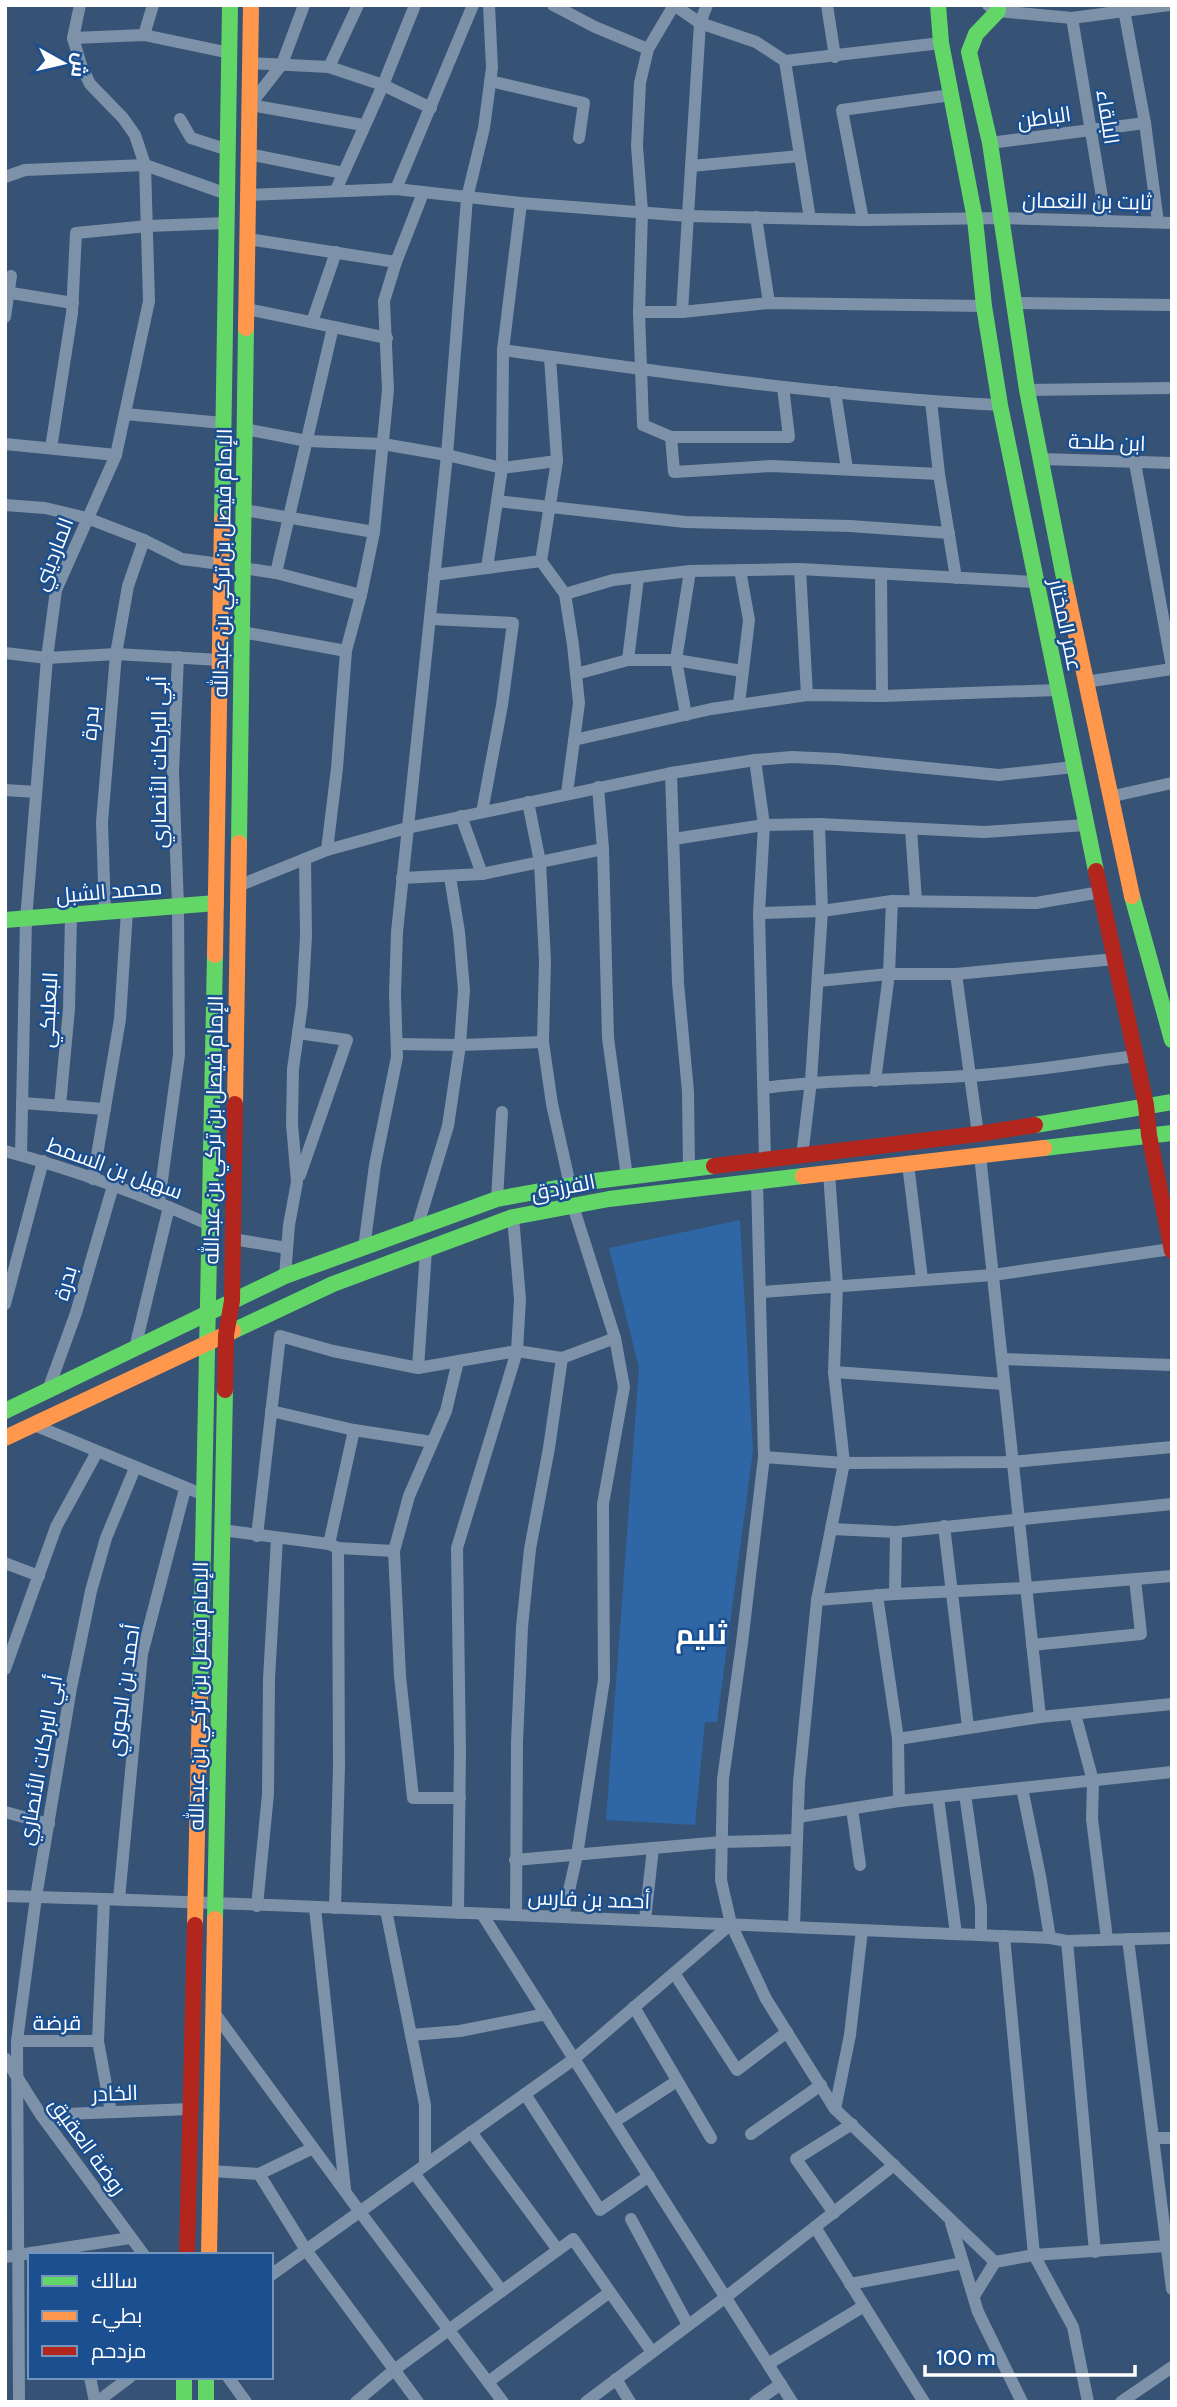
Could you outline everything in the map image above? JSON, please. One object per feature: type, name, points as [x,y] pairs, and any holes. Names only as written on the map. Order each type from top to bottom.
[{"type":"main road","name":"الإمام فيصل بن تركي بن عبدالله","points":[[187,2253],[209,1312],[230,5]]},
{"type":"main road","name":"الإمام فيصل بن تركي بن عبدالله","points":[[209,2253],[226,1335],[232,1301],[251,5]]},
{"type":"main road","name":"عمر المختار","points":[[937,5],[941,43],[975,219],[984,306],[1000,404],[1146,1105],[1149,1135],[1172,1250]]},
{"type":"main road","name":"عمر المختار","points":[[996,7],[972,38],[970,52],[990,143],[1027,390],[1127,880],[1172,1040]]},
{"type":"main road","name":"محمد الشبل","points":[[5,920],[216,903]]},
{"type":"main road","name":"الفرزدق","points":[[8,1405],[48,1390],[285,1276],[497,1199],[627,1177],[978,1134],[1172,1102]]},
{"type":"main road","name":"الفرزدق","points":[[5,1438],[333,1284],[513,1217],[609,1199],[1172,1133]]},
{"type":"main road","points":[[184,2379],[184,2402]]},
{"type":"main road","points":[[206,2379],[206,2402]]},
{"type":"street","points":[[80,5],[73,38],[145,35],[230,53]]},
{"type":"street","points":[[145,35],[153,5]]},
{"type":"street","points":[[304,5],[282,64],[250,105],[363,125]]},
{"type":"street","points":[[329,68],[358,5]]},
{"type":"street","points":[[336,190],[415,5]]},
{"type":"street","points":[[396,190],[473,5]]},
{"type":"street","points":[[364,1248],[375,1165],[397,1057],[397,932],[447,455],[467,198],[484,128],[492,68],[489,5]]},
{"type":"street","points":[[553,5],[595,27],[649,49]]},
{"type":"street","points":[[783,387],[789,436],[671,437],[643,425],[639,312],[642,212],[637,146],[640,83],[649,49],[674,5],[700,23],[756,42],[785,61],[941,43]]},
{"type":"street","points":[[681,312],[700,23],[707,5]]},
{"type":"street","points":[[827,5],[835,57]]},
{"type":"street","points":[[996,7],[1072,18],[1125,8],[1169,5]]},
{"type":"street","points":[[1125,8],[1145,123],[1158,222]]},
{"type":"street","name":"البلقاء","points":[[1072,18],[1106,221]]},
{"type":"street","name":"المارديني","points":[[21,1155],[26,920],[47,658],[56,590],[117,455],[149,301],[145,165],[135,135],[123,118],[90,84],[73,38]]},
{"type":"street","points":[[785,61],[810,219]]},
{"type":"street","points":[[250,63],[329,68],[383,85],[430,108]]},
{"type":"street","points":[[490,81],[584,103],[579,138]]},
{"type":"street","points":[[863,220],[842,110],[951,95]]},
{"type":"street","points":[[180,119],[191,138],[228,150]]},
{"type":"street","name":"الباطن","points":[[990,143],[1145,123]]},
{"type":"street","points":[[249,154],[343,173]]},
{"type":"street","points":[[691,166],[800,156]]},
{"type":"street","points":[[5,177],[24,170],[145,165],[227,194]]},
{"type":"street","name":"ثابت بن النعمان","points":[[248,195],[396,190],[688,216],[863,220],[1001,218],[1172,223]]},
{"type":"street","points":[[327,850],[337,768],[346,651],[374,532],[388,390],[384,300],[423,193]]},
{"type":"street","points":[[487,568],[502,468],[503,350],[521,203]]},
{"type":"street","points":[[756,217],[769,303]]},
{"type":"street","points":[[51,448],[73,303],[76,233],[148,226],[227,223]]},
{"type":"street","points":[[248,239],[396,262]]},
{"type":"street","points":[[312,322],[336,252]]},
{"type":"street","points":[[5,317],[11,276]]},
{"type":"street","points":[[7,292],[73,303]]},
{"type":"street","points":[[639,312],[681,312],[769,303],[984,306]]},
{"type":"street","points":[[1013,303],[1172,305]]},
{"type":"street","points":[[247,309],[387,338]]},
{"type":"street","points":[[276,573],[333,327]]},
{"type":"street","points":[[503,350],[783,387],[931,401],[1000,404]]},
{"type":"street","points":[[550,357],[557,461],[541,561],[565,594],[576,674],[579,703],[567,793]]},
{"type":"street","points":[[1027,390],[1172,388]]},
{"type":"street","points":[[835,392],[847,468]]},
{"type":"street","points":[[931,401],[939,474],[956,578]]},
{"type":"street","points":[[125,414],[223,423]]},
{"type":"street","points":[[245,429],[307,441],[383,444],[502,468],[557,461]]},
{"type":"street","points":[[671,437],[674,472],[772,466],[939,474]]},
{"type":"street","points":[[5,444],[117,455]]},
{"type":"street","name":"ابن طلحة","points":[[1041,459],[1172,463]]},
{"type":"street","points":[[1085,682],[1172,668],[1135,463]]},
{"type":"street","points":[[497,501],[685,522],[849,526],[949,533]]},
{"type":"street","points":[[5,505],[45,508],[87,518],[144,540],[182,559],[221,564]]},
{"type":"street","points":[[244,510],[374,532]]},
{"type":"street","name":"بدرة","points":[[105,913],[102,822],[116,654],[128,586],[144,540]]},
{"type":"street","points":[[434,575],[541,561]]},
{"type":"street","points":[[243,568],[276,573],[361,595]]},
{"type":"street","points":[[565,594],[612,580],[690,571],[800,569],[1035,582]]},
{"type":"street","points":[[800,569],[807,695]]},
{"type":"street","points":[[739,704],[749,620],[740,570]]},
{"type":"street","points":[[686,715],[676,660],[690,571]]},
{"type":"street","points":[[881,574],[882,696]]},
{"type":"street","points":[[628,660],[638,578]]},
{"type":"street","points":[[430,619],[513,623],[502,705],[482,812]]},
{"type":"street","points":[[242,632],[346,651]]},
{"type":"street","points":[[5,653],[47,658],[116,654],[219,660]]},
{"type":"street","name":"أبي البركات الأنصاري","points":[[135,1348],[164,1204],[179,1055],[178,906],[173,772],[178,657]]},
{"type":"street","points":[[576,674],[628,660],[676,660],[742,671]]},
{"type":"street","points":[[574,740],[739,704],[807,695],[882,696],[1058,690]]},
{"type":"street","points":[[238,886],[327,850],[408,828],[671,772],[755,760],[825,758],[999,775],[1074,767]]},
{"type":"street","points":[[755,760],[764,825],[759,913],[765,1160]]},
{"type":"street","points":[[671,772],[678,983],[688,1092],[689,1169]]},
{"type":"street","points":[[1110,797],[1172,783]]},
{"type":"street","points":[[598,787],[603,849],[608,1038],[627,1177]]},
{"type":"street","points":[[5,790],[36,792]]},
{"type":"street","points":[[528,802],[540,862],[545,961],[543,1042],[552,1104],[570,1185]]},
{"type":"street","points":[[461,816],[482,874]]},
{"type":"street","points":[[674,839],[764,825],[820,824],[984,832],[1086,825]]},
{"type":"street","points":[[802,1156],[811,1081],[822,911],[820,824]]},
{"type":"street","points":[[911,830],[916,901]]},
{"type":"street","points":[[402,878],[482,874],[603,849]]},
{"type":"street","points":[[297,1182],[292,1124],[293,1069],[306,936],[306,859]]},
{"type":"street","points":[[417,1228],[448,1126],[460,1045],[464,990],[459,932],[450,877]]},
{"type":"street","points":[[759,913],[822,911],[892,901],[1036,903],[1101,892]]},
{"type":"street","points":[[875,1081],[888,974],[892,901]]},
{"type":"street","points":[[93,1179],[120,1019],[127,911]]},
{"type":"street","name":"البعلبكي","points":[[60,1106],[69,1009],[71,916]]},
{"type":"street","points":[[818,981],[888,974],[956,974],[1115,959]]},
{"type":"street","points":[[956,974],[978,1134]]},
{"type":"street","points":[[285,1276],[297,1182],[347,1040],[298,1033]]},
{"type":"street","points":[[397,1044],[543,1042]]},
{"type":"street","points":[[764,1088],[811,1081],[970,1076],[1135,1056]]},
{"type":"street","points":[[22,1103],[105,1109]]},
{"type":"street","points":[[497,1199],[502,1112]]},
{"type":"street","name":"سهيل بن السمط","points":[[5,1151],[43,1161],[164,1204],[210,1225]]},
{"type":"street","points":[[980,1155],[1040,1717]]},
{"type":"street","points":[[5,1304],[43,1161]]},
{"type":"street","points":[[908,1164],[922,1279]]},
{"type":"street","points":[[794,1927],[799,1782],[817,1601],[844,1464],[834,1372],[837,1284],[829,1173]]},
{"type":"street","points":[[757,1182],[764,1457],[743,1643],[723,1779],[721,1880],[730,1924],[766,1999],[835,2109],[995,2262]]},
{"type":"street","name":"بدرة","points":[[48,1390],[76,1313],[113,1186]]},
{"type":"street","points":[[563,1917],[578,1855],[604,1680],[603,1504],[624,1387],[615,1338],[573,1206]]},
{"type":"street","points":[[458,1913],[460,1798],[457,1548],[517,1352],[520,1299],[513,1217]]},
{"type":"street","points":[[233,1239],[287,1248]]},
{"type":"street","points":[[418,1367],[426,1250]]},
{"type":"street","points":[[761,1292],[837,1284],[993,1275],[1172,1250]]},
{"type":"street","points":[[257,1536],[280,1336],[333,1351],[418,1367],[517,1352],[562,1358],[615,1338]]},
{"type":"street","points":[[516,1915],[515,1860],[522,1627],[530,1549],[562,1358]]},
{"type":"street","points":[[1002,1359],[1172,1364]]},
{"type":"street","points":[[458,1361],[446,1411],[409,1496],[394,1551],[400,1676],[413,1798],[460,1798]]},
{"type":"street","points":[[834,1372],[1004,1384]]},
{"type":"street","points":[[271,1411],[354,1430],[432,1443]]},
{"type":"street","points":[[34,1425],[204,1495]]},
{"type":"street","points":[[335,1908],[339,1767],[333,1546],[354,1430]]},
{"type":"street","points":[[764,1457],[844,1464],[1013,1462],[1172,1447]]},
{"type":"street","points":[[5,1669],[56,1527],[97,1452]]},
{"type":"street","name":"أبي البركات الأنصاري","points":[[19,2402],[24,2309],[11,2256],[11,2078],[36,1897],[71,1688],[91,1591],[106,1538],[135,1468]]},
{"type":"street","name":"أحمد بن الجوري","points":[[120,1899],[142,1654],[185,1489]]},
{"type":"street","points":[[831,1529],[896,1532],[1172,1504]]},
{"type":"street","points":[[944,1526],[968,1727]]},
{"type":"street","points":[[222,1530],[333,1546],[394,1551]]},
{"type":"street","points":[[895,1594],[896,1532]]},
{"type":"street","points":[[257,1906],[268,1794],[269,1679],[277,1538]]},
{"type":"street","points":[[5,1563],[38,1576]]},
{"type":"street","points":[[817,1601],[1172,1576]]},
{"type":"street","points":[[1032,1645],[1141,1634],[1135,1579]]},
{"type":"street","points":[[877,1595],[898,1739],[899,1801]]},
{"type":"street","points":[[898,1739],[1040,1717],[1172,1704]]},
{"type":"street","points":[[1075,1713],[1093,1780],[1092,1819],[1107,1939]]},
{"type":"street","points":[[798,1817],[899,1801],[1172,1772]]},
{"type":"street","points":[[1022,1788],[1050,1938]]},
{"type":"street","points":[[965,1794],[981,1907],[981,1935]]},
{"type":"street","points":[[938,1797],[956,1934]]},
{"type":"street","points":[[852,1809],[860,1865]]},
{"type":"street","points":[[5,1812],[49,1824]]},
{"type":"street","points":[[515,1860],[722,1842],[797,1840]]},
{"type":"street","points":[[645,1920],[653,1848]]},
{"type":"street","name":"أحمد بن فارس","points":[[5,1896],[645,1920],[1050,1938],[1067,1941],[1172,1938]]},
{"type":"street","points":[[104,1899],[98,2041],[111,2112]]},
{"type":"street","points":[[315,1908],[345,2191]]},
{"type":"street","points":[[386,1910],[425,2105],[425,2165]]},
{"type":"street","points":[[482,1914],[792,2402]]},
{"type":"street","points":[[273,2274],[574,2059],[730,1924]]},
{"type":"street","points":[[835,2109],[850,2035],[862,1930]]},
{"type":"street","points":[[1004,1936],[1034,2255],[1073,2327],[1088,2402]]},
{"type":"street","points":[[1128,1939],[1172,2289]]},
{"type":"street","points":[[1067,1941],[1095,2252]]},
{"type":"street","points":[[674,1973],[737,2070],[787,2032]]},
{"type":"street","points":[[634,2007],[711,2138]]},
{"type":"street","points":[[213,2011],[503,2402]]},
{"type":"street","points":[[411,2035],[460,2031],[545,2014]]},
{"type":"street","name":"قرضة","points":[[17,2041],[98,2041]]},
{"type":"street","name":"روضة العقيق","points":[[5,2058],[11,2078],[142,2253]]},
{"type":"street","points":[[614,2122],[677,2081]]},
{"type":"street","points":[[751,2134],[821,2085]]},
{"type":"street","points":[[525,2094],[600,2210],[649,2176]]},
{"type":"street","name":"الخادر","points":[[41,2115],[190,2109]]},
{"type":"street","points":[[834,2213],[796,2159],[852,2124]]},
{"type":"street","points":[[471,2132],[558,2250]]},
{"type":"street","points":[[1153,2138],[1172,2138]]},
{"type":"street","points":[[210,2171],[259,2174],[313,2148]]},
{"type":"street","points":[[586,2402],[726,2297],[894,2165]]},
{"type":"street","points":[[414,2173],[502,2291]]},
{"type":"street","points":[[259,2174],[306,2250],[418,2402]]},
{"type":"street","points":[[631,2219],[688,2325]]},
{"type":"street","points":[[950,2219],[978,2312],[1022,2402]]},
{"type":"street","points":[[814,2227],[920,2400]]},
{"type":"street","points":[[31,2253],[131,2238]]},
{"type":"street","points":[[356,2402],[573,2239],[652,2352]]},
{"type":"street","points":[[974,2296],[995,2262],[1034,2255],[1166,2246]]},
{"type":"street","points":[[850,2284],[963,2263]]},
{"type":"street","points":[[488,2382],[610,2292]]},
{"type":"street","points":[[768,2364],[864,2306]]},
{"type":"street","points":[[1129,2399],[1172,2368]]},
{"type":"street","points":[[90,2379],[96,2402],[127,2379]]},
{"type":"street","points":[[229,2379],[246,2402]]},
{"type":"street","points":[[616,2379],[630,2402]]},
{"type":"street","points":[[755,2402],[781,2385]]},
{"type":"shaded area","points":[[740,1220],[753,1451],[717,1722],[705,1722],[695,1825],[606,1820],[639,1368],[609,1248]]},
{"type":"traffic: fast","points":[[222,520],[230,5]]},
{"type":"traffic: fast","points":[[938,5],[941,43],[975,219],[984,306],[1000,405],[1096,871]]},
{"type":"traffic: fast","points":[[998,11],[976,34],[969,52],[990,143],[1027,390],[1066,588]]},
{"type":"traffic: fast","points":[[239,843],[246,328]]},
{"type":"traffic: fast","points":[[1132,896],[1172,1040]]},
{"type":"traffic: fast","points":[[5,920],[216,903]]},
{"type":"traffic: fast","points":[[200,1699],[215,955]]},
{"type":"traffic: fast","points":[[1035,1125],[1172,1102]]},
{"type":"traffic: fast","points":[[1044,1148],[1172,1133]]},
{"type":"traffic: fast","points":[[5,1411],[285,1276],[497,1199],[595,1181],[714,1166]]},
{"type":"traffic: fast","points":[[233,1331],[333,1284],[513,1217],[609,1199],[803,1176]]},
{"type":"traffic: fast","points":[[215,1919],[225,1390]]},
{"type":"traffic: fast","points":[[184,2379],[184,2402]]},
{"type":"traffic: fast","points":[[206,2379],[206,2402]]},
{"type":"traffic: slow","points":[[246,328],[251,5]]},
{"type":"traffic: slow","points":[[215,955],[222,520]]},
{"type":"traffic: slow","points":[[1066,588],[1132,896]]},
{"type":"traffic: slow","points":[[235,1104],[239,843]]},
{"type":"traffic: slow","points":[[803,1176],[1044,1148]]},
{"type":"traffic: slow","points":[[5,1438],[233,1331]]},
{"type":"traffic: slow","points":[[195,1925],[200,1699]]},
{"type":"traffic: slow","points":[[209,2253],[215,1919]]},
{"type":"traffic: jam","points":[[1096,871],[1146,1105],[1149,1135],[1172,1251]]},
{"type":"traffic: jam","points":[[225,1390],[226,1335],[232,1301],[235,1104]]},
{"type":"traffic: jam","points":[[714,1166],[1035,1125]]},
{"type":"traffic: jam","points":[[187,2253],[195,1925]]},
{"type":"district","name":"ثليم","points":[[701,1634]]}]
